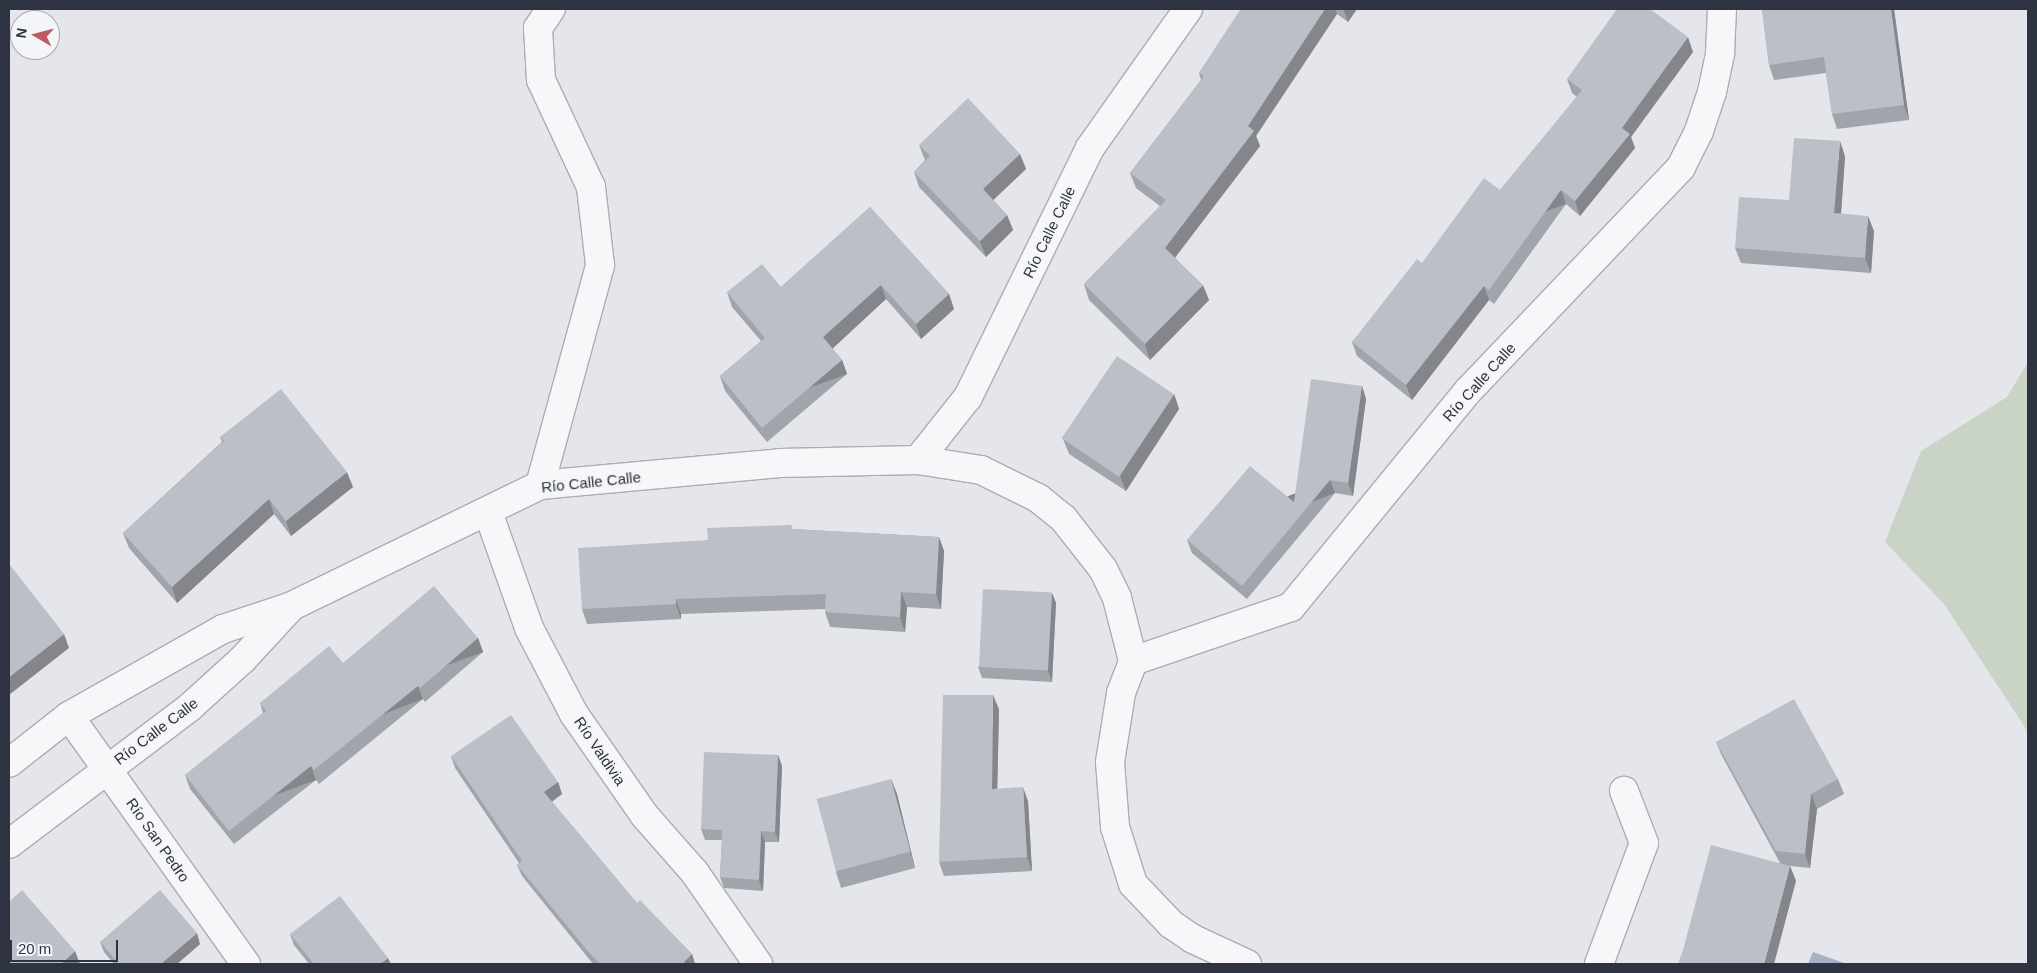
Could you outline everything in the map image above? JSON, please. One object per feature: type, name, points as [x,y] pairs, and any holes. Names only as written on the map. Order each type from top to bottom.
[{"type":"street","points":[[540,485],[600,265],[591,187],[541,80],[538,28],[551,9]]},
{"type":"street","name":"Río Calle Calle","points":[[918,460],[968,397],[1090,148],[1188,9]]},
{"type":"street","name":"Río Calle Calle","points":[[9,762],[69,716],[223,629],[292,606],[540,485],[780,463],[918,460],[949,463],[996,476],[1038,498],[1063,518],[1085,542],[1114,590],[1127,629],[1133,661],[1291,607],[1468,391],[1681,167],[1699,130],[1712,92],[1720,52],[1722,9]]},
{"type":"street","name":"Río Valdivia","points":[[488,512],[529,628],[574,714],[645,816],[701,881],[758,964]]},
{"type":"street","name":"Río Calle Calle","points":[[9,844],[190,707],[243,659],[292,606]]},
{"type":"street","points":[[1133,661],[1121,693],[1110,762],[1115,826],[1133,884],[1171,924],[1193,939],[1247,964]]},
{"type":"street","name":"Río San Pedro","points":[[69,716],[246,964]]},
{"type":"street","points":[[1599,964],[1644,843],[1624,791]]},
{"type":"shaded area","points":[[2028,362],[2028,732],[1944,604],[1885,542],[1921,451],[2007,397]]},
{"type":"water","points":[[1813,952],[1847,964],[1808,964]]},
{"type":"building","points":[[1241,9],[1325,9],[1248,126],[1254,131],[1165,248],[1203,285],[1145,344],[1084,284],[1166,200],[1130,173],[1204,76],[1199,73]]},
{"type":"building","points":[[1617,9],[1650,9],[1688,37],[1622,128],[1630,134],[1575,201],[1561,190],[1489,290],[1484,286],[1406,385],[1352,342],[1417,259],[1422,263],[1484,178],[1500,190],[1582,90],[1567,79]]},
{"type":"building","points":[[1762,9],[1891,9],[1904,105],[1832,114],[1824,57],[1769,65]]},
{"type":"building","points":[[968,98],[1020,154],[983,189],[1007,215],[980,241],[914,172],[930,156],[919,145]]},
{"type":"building","points":[[1794,138],[1840,141],[1834,213],[1868,216],[1865,258],[1735,248],[1739,197],[1789,200]]},
{"type":"building","points":[[870,207],[949,294],[916,324],[881,285],[823,337],[842,360],[762,428],[720,376],[765,338],[727,292],[762,264],[781,287]]},
{"type":"building","points":[[1117,356],[1174,395],[1119,477],[1062,438]]},
{"type":"building","points":[[1311,379],[1362,386],[1348,483],[1330,480],[1242,586],[1187,540],[1250,466],[1294,502]]},
{"type":"building","points":[[281,389],[347,472],[286,521],[269,499],[172,587],[123,533],[224,441],[220,437]]},
{"type":"building","points":[[791,525],[791,529],[939,537],[936,594],[901,592],[900,617],[825,612],[826,594],[676,599],[676,604],[582,609],[578,548],[708,540],[707,528]]},
{"type":"building","points":[[10,565],[64,634],[9,677],[9,567]]},
{"type":"building","points":[[434,586],[478,638],[420,688],[418,686],[314,770],[311,766],[229,831],[185,775],[266,711],[260,703],[329,646],[343,663]]},
{"type":"building","points":[[983,589],[1052,593],[1048,671],[979,667]]},
{"type":"building","points":[[943,695],[993,695],[992,789],[1023,787],[1027,857],[939,862]]},
{"type":"building","points":[[1794,699],[1838,779],[1811,794],[1805,854],[1776,851],[1716,742]]},
{"type":"building","points":[[511,715],[558,782],[544,792],[637,903],[640,900],[692,954],[684,962],[685,964],[600,964],[517,865],[522,861],[451,756]]},
{"type":"building","points":[[704,752],[778,755],[775,832],[761,831],[759,880],[720,877],[722,830],[701,829]]},
{"type":"building","points":[[891,779],[910,851],[836,871],[817,799]]},
{"type":"building","points":[[1711,845],[1790,866],[1764,964],[1678,964]]},
{"type":"building","points":[[22,890],[75,951],[61,964],[9,964],[9,902]]},
{"type":"building","points":[[160,890],[197,933],[161,964],[119,964],[100,942]]},
{"type":"building","points":[[340,896],[388,958],[380,964],[314,964],[290,934]]}]
